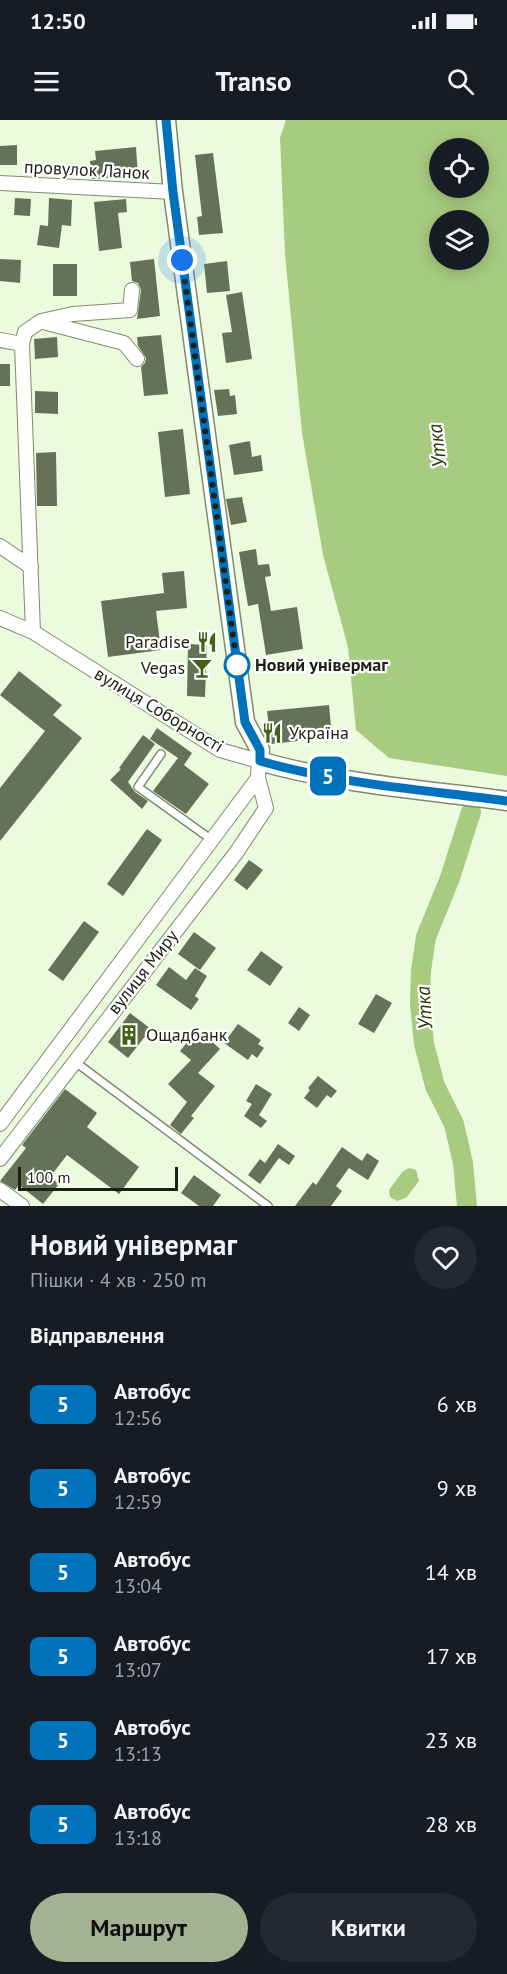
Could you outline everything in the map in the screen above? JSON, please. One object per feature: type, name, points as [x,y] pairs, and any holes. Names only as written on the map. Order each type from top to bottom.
[{"type":"main road","name":"вулиця Миру","points":[[166,120],[173,192],[245,722],[260,750],[259,770]]},
{"type":"main road","name":"вулиця Соборності","points":[[259,770],[288,769],[350,780],[507,801]]},
{"type":"street","name":"провулок Ланок","points":[[0,183],[173,192]]},
{"type":"street","points":[[33,632],[22,344],[25,332],[41,321],[73,314],[130,310],[132,291]]},
{"type":"street","points":[[41,321],[124,343],[137,359]]},
{"type":"street","points":[[0,340],[22,344]]},
{"type":"street","points":[[0,546],[31,567]]},
{"type":"street","name":"вулиця Соборності","points":[[0,618],[33,632],[220,750],[259,770]]},
{"type":"street","name":"вулиця Миру","points":[[0,1124],[212,840],[259,770]]},
{"type":"street","name":"вулиця Миру","points":[[0,1159],[236,852],[266,808],[259,770]]},
{"type":"street","points":[[0,1190],[22,1206]]},
{"type":"lane","points":[[161,754],[138,787],[212,840]]},
{"type":"lane","points":[[74,1061],[268,1206]]},
{"type":"water","points":[[286,120],[507,120],[507,776],[389,758],[356,730],[348,647],[323,555],[302,433],[285,254],[280,138]]},
{"type":"water","points":[[410,1168],[416,1170],[419,1181],[406,1198],[397,1201],[390,1197],[389,1190],[403,1171]]},
{"type":"building","points":[[17,145],[17,165],[0,165],[0,146]]},
{"type":"building","points":[[136,147],[138,176],[92,179],[90,161],[96,160],[95,151]]},
{"type":"building","points":[[213,153],[223,233],[199,235],[197,217],[202,216],[195,155]]},
{"type":"building","points":[[15,198],[31,199],[30,216],[14,215]]},
{"type":"building","points":[[49,198],[72,200],[71,226],[62,225],[59,248],[37,245],[40,225],[48,226]]},
{"type":"building","points":[[126,199],[127,212],[118,213],[122,248],[99,251],[94,202]]},
{"type":"building","points":[[0,259],[21,260],[20,283],[0,281]]},
{"type":"building","points":[[154,259],[160,316],[137,319],[141,290],[138,283],[132,281],[130,262]]},
{"type":"building","points":[[227,261],[230,291],[207,293],[204,264]]},
{"type":"building","points":[[53,264],[77,264],[77,296],[53,296]]},
{"type":"building","points":[[242,292],[252,359],[226,363],[222,333],[232,332],[226,295]]},
{"type":"building","points":[[161,335],[168,394],[144,396],[141,367],[146,358],[138,346],[137,337]]},
{"type":"building","points":[[57,337],[58,357],[35,359],[34,339]]},
{"type":"building","points":[[0,364],[10,364],[10,386],[0,386]]},
{"type":"building","points":[[229,389],[230,396],[235,395],[237,414],[218,416],[214,390]]},
{"type":"building","points":[[35,391],[58,392],[58,414],[35,413]]},
{"type":"building","points":[[183,429],[190,494],[165,497],[158,432]]},
{"type":"building","points":[[250,441],[252,457],[261,455],[263,471],[234,475],[229,445]]},
{"type":"building","points":[[56,452],[57,506],[37,506],[36,453]]},
{"type":"building","points":[[242,497],[247,522],[231,525],[226,499]]},
{"type":"building","points":[[256,549],[258,565],[269,564],[271,576],[265,577],[271,611],[297,607],[303,649],[266,655],[258,604],[248,606],[239,552]]},
{"type":"building","points":[[184,571],[187,608],[156,611],[161,650],[108,657],[101,601],[164,593],[162,573]]},
{"type":"building","points":[[188,644],[207,645],[205,697],[187,696]]},
{"type":"building","points":[[19,671],[62,705],[53,715],[82,738],[0,841],[0,788],[45,731],[0,695]]},
{"type":"building","points":[[329,705],[332,737],[271,744],[267,711]]},
{"type":"building","points":[[157,728],[192,753],[184,765],[209,784],[186,814],[153,791],[178,758],[150,739]]},
{"type":"building","points":[[143,735],[155,744],[128,782],[135,792],[148,801],[142,809],[110,780],[121,769],[119,768]]},
{"type":"building","points":[[147,829],[162,840],[123,896],[107,884]]},
{"type":"building","points":[[249,860],[263,870],[247,890],[234,880]]},
{"type":"building","points":[[84,921],[99,932],[63,981],[48,970]]},
{"type":"building","points":[[194,932],[216,948],[200,970],[178,954]]},
{"type":"building","points":[[261,951],[283,967],[270,986],[247,970]]},
{"type":"building","points":[[169,967],[186,980],[195,968],[207,976],[195,996],[199,999],[191,1010],[156,985]]},
{"type":"building","points":[[376,994],[392,1003],[374,1033],[358,1024]]},
{"type":"building","points":[[299,1007],[310,1015],[299,1031],[288,1023]]},
{"type":"building","name":"Ощадбанк","points":[[130,1013],[151,1029],[128,1058],[108,1042]]},
{"type":"building","points":[[238,1024],[261,1040],[258,1044],[264,1048],[257,1058],[252,1054],[248,1060],[224,1043]]},
{"type":"building","points":[[198,1029],[220,1049],[198,1073],[215,1086],[191,1116],[194,1118],[181,1134],[170,1125],[187,1102],[168,1084],[191,1060],[180,1051]]},
{"type":"building","points":[[318,1076],[337,1091],[331,1098],[327,1095],[317,1108],[304,1098],[310,1090],[308,1088]]},
{"type":"building","points":[[256,1084],[272,1094],[259,1115],[267,1121],[261,1128],[244,1116],[252,1104],[246,1101]]},
{"type":"building","points":[[65,1089],[97,1113],[87,1127],[139,1167],[119,1194],[67,1155],[50,1177],[59,1184],[43,1204],[19,1185],[15,1190],[0,1181],[26,1148],[22,1145]]},
{"type":"building","points":[[278,1144],[295,1156],[289,1165],[279,1158],[260,1184],[248,1175],[260,1159],[265,1163]]},
{"type":"building","points":[[342,1147],[362,1161],[367,1153],[379,1161],[368,1180],[349,1168],[336,1186],[342,1191],[331,1206],[295,1206],[313,1182],[316,1185]]},
{"type":"building","points":[[194,1175],[221,1195],[213,1206],[199,1206],[181,1193]]},
{"type":"waterway","name":"Утка","points":[[467,1206],[463,1163],[454,1124],[435,1086],[424,1044],[420,1003],[421,971],[426,937],[450,878],[471,812]]},
{"type":"bus line","name":"5","points":[[166,120],[173,192],[245,722],[260,750],[260,761],[288,769],[350,780],[507,801]]},
{"type":"place","name":"Paradise","points":[[207,642]]},
{"type":"place","name":"Новий універмаг","points":[[237,665]]},
{"type":"place","name":"Vegas","points":[[202,668]]},
{"type":"place","name":"Україна","points":[[272,733]]},
{"type":"place","name":"Ощадбанк","points":[[129,1035]]},
{"type":"route","points":[[182,260],[237,665]]}]
